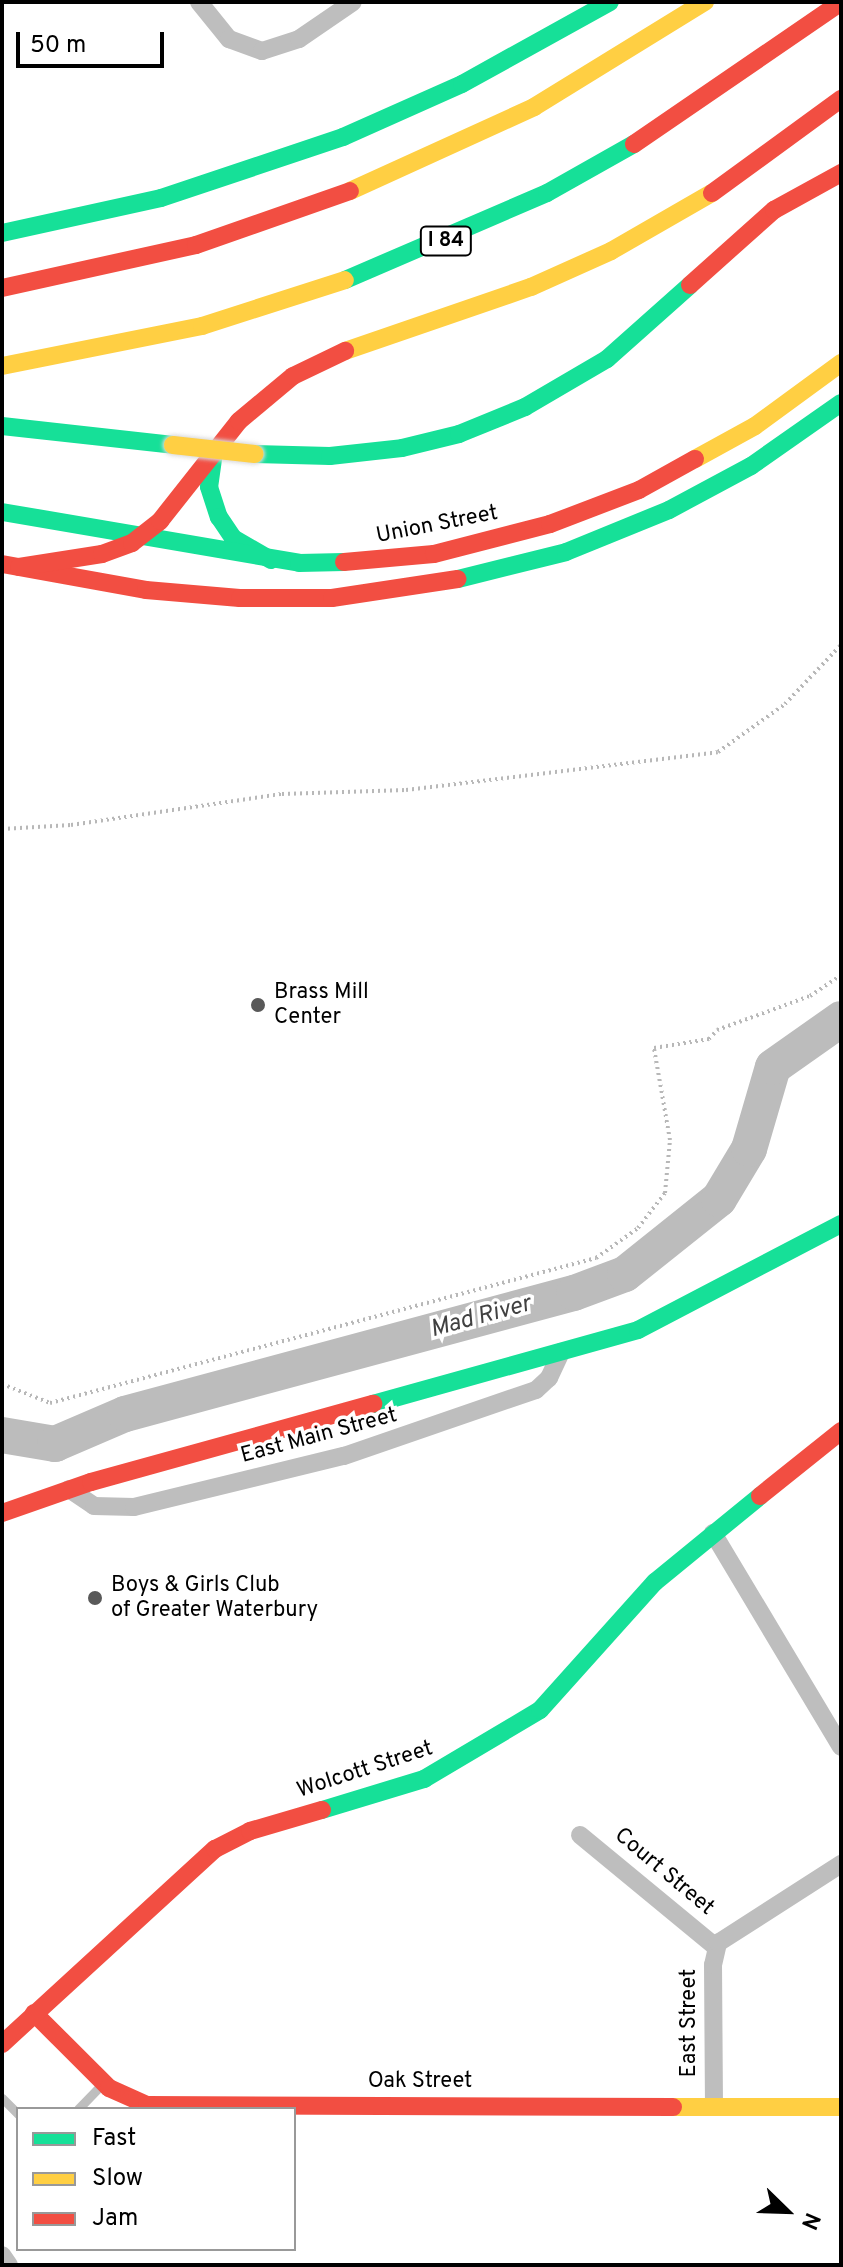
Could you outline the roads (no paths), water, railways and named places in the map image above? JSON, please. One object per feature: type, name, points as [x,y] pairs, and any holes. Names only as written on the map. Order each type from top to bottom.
[{"type":"main road","points":[[528,49],[586,2]]},
{"type":"main road","points":[[2,233],[148,202],[274,162],[377,123],[528,49],[610,2]]},
{"type":"main road","points":[[2,288],[196,245],[344,195],[534,107],[705,2]]},
{"type":"main road","name":"I 84","points":[[2,366],[125,344],[230,318],[351,279],[454,237],[547,193],[655,132],[841,2]]},
{"type":"main road","points":[[10,566],[102,554],[140,538],[249,411],[306,369],[367,342],[531,287],[611,251],[734,180],[841,99]]},
{"type":"main road","points":[[2,426],[255,454],[330,456],[402,448],[459,434],[525,407],[607,359],[774,210],[813,184],[841,173]]},
{"type":"main road","name":"Union Street","points":[[2,512],[271,560],[346,564],[446,551],[550,524],[656,481],[755,426],[841,363]]},
{"type":"main road","points":[[10,566],[210,596],[359,595],[522,566],[669,510],[751,466],[841,403]]},
{"type":"main road","points":[[218,446],[209,472],[214,507],[233,538],[271,560]]},
{"type":"main road","points":[[656,481],[669,510]]},
{"type":"main road","name":"East Main Street","points":[[2,1513],[69,1489],[561,1352],[667,1318],[841,1224]]},
{"type":"main road","name":"Wolcott Street","points":[[2,2044],[187,1871],[226,1842],[424,1779],[532,1717],[564,1689],[655,1582],[841,1431]]},
{"type":"main road","name":"Oak Street","points":[[34,2013],[103,2083],[126,2100],[155,2105],[841,2107]]},
{"type":"street","points":[[199,2],[229,39],[262,51],[299,39],[353,2]]},
{"type":"street","name":"East Main Street","points":[[69,1489],[94,1506],[134,1507],[344,1456],[536,1390],[549,1378],[561,1352]]},
{"type":"street","points":[[713,1533],[841,1747]]},
{"type":"street","name":"Court Street","points":[[580,1835],[716,1947]]},
{"type":"street","name":"East Street","points":[[714,2107],[716,1947],[733,1929],[841,1864]]},
{"type":"street","points":[[2,2255],[9,2265]]},
{"type":"lane","points":[[80,2107],[103,2083]]},
{"type":"waterway","name":"Mad River","points":[[2,1435],[55,1444],[125,1414],[574,1293],[625,1274],[719,1199],[749,1149],[773,1067],[841,1019]]},
{"type":"place","name":"Brass Mill Center","points":[[258,1005]]},
{"type":"place","name":"Boys & Girls Club of Greater Waterbury","points":[[95,1598]]}]
